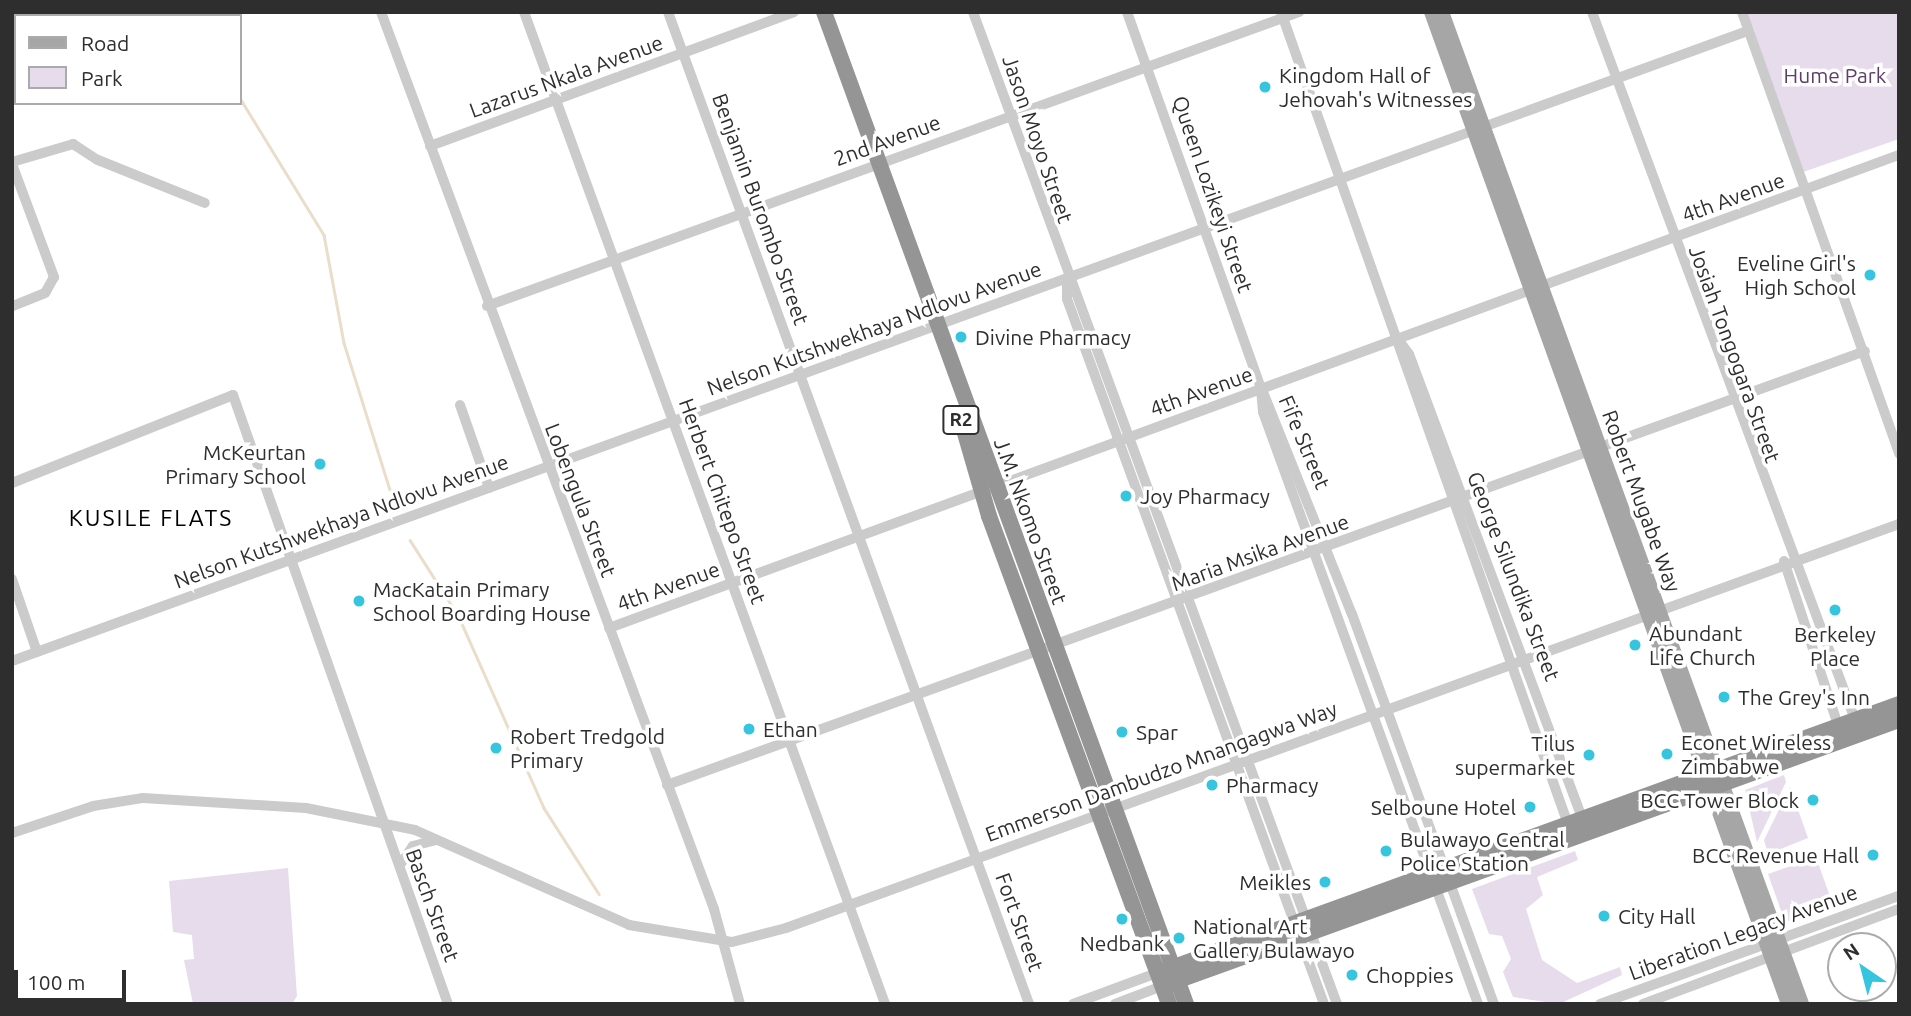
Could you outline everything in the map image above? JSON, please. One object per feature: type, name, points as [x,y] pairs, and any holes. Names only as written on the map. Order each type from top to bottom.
[{"type":"highway","name":"J.M. Nkomo Street","points":[[817,12],[934,327],[988,489],[1047,649],[1111,810],[1168,976],[1186,1004]]},
{"type":"highway","name":"J.M. Nkomo Street","points":[[824,12],[875,165]]},
{"type":"highway","points":[[1168,976],[1577,826],[1841,733],[1899,704]]},
{"type":"highway","points":[[1857,727],[1899,720]]},
{"type":"highway","name":"J.M. Nkomo Street","points":[[1168,976],[1169,1004]]},
{"type":"main road","name":"Robert Mugabe Way","points":[[1431,12],[1480,130]]},
{"type":"main road","name":"Robert Mugabe Way","points":[[1442,12],[1480,130],[1775,948],[1802,1004]]},
{"type":"main road","name":"Robert Mugabe Way","points":[[1775,948],[1788,1004]]},
{"type":"street","name":"Lobengula Street","points":[[381,12],[487,306],[714,909],[719,942],[740,1004]]},
{"type":"street","name":"Herbert Chitepo Street","points":[[524,12],[885,1004]]},
{"type":"street","name":"Benjamin Burombo Street","points":[[668,12],[916,696]]},
{"type":"street","name":"Lazarus Nkala Avenue","points":[[430,146],[794,12]]},
{"type":"street","name":"Jason Moyo Street","points":[[973,12],[1067,278],[1079,295],[1248,760],[1324,1004]]},
{"type":"street","name":"Queen Lozikeyi Street","points":[[1127,12],[1261,389]]},
{"type":"street","name":"2nd Avenue","points":[[487,306],[1282,15],[1299,12]]},
{"type":"street","name":"Josiah Tongogara Street","points":[[1592,12],[1731,401],[1787,550],[1796,560],[1857,727]]},
{"type":"street","points":[[1742,12],[1896,435],[1899,454]]},
{"type":"street","name":"George Silundika Street","points":[[1282,15],[1398,340],[1451,503],[1510,665],[1577,826]]},
{"type":"street","name":"Nelson Kutshwekhaya Ndlovu Avenue","points":[[12,661],[801,377],[1748,31]]},
{"type":"street","points":[[12,306],[45,293],[54,277],[12,163],[73,144],[98,160],[205,203]]},
{"type":"street","name":"4th Avenue","points":[[609,628],[1899,155]]},
{"type":"street","name":"Jason Moyo Street","points":[[1067,278],[1067,299],[1237,764],[1302,927],[1337,1004]]},
{"type":"street","name":"George Silundika Street","points":[[1398,340],[1464,498],[1525,659],[1577,826]]},
{"type":"street","name":"Maria Msika Avenue","points":[[667,785],[1315,553],[1865,351]]},
{"type":"street","name":"Fife Street","points":[[1261,389],[1274,407],[1387,709],[1478,1004]]},
{"type":"street","name":"Fife Street","points":[[1261,389],[1263,412],[1374,714],[1494,1004]]},
{"type":"street","name":"Basch Street","points":[[12,483],[233,395],[286,561],[400,865],[448,1004]]},
{"type":"street","points":[[460,405],[489,488]]},
{"type":"street","name":"Emmerson Dambudzo Mnangagwa Way","points":[[381,819],[437,840],[629,925],[719,942],[748,939],[849,905],[1899,524]]},
{"type":"street","points":[[1787,550],[1783,565],[1841,733]]},
{"type":"street","points":[[12,579],[16,600],[37,652]]},
{"type":"street","name":"Fort Street","points":[[916,696],[1029,1004]]},
{"type":"street","points":[[12,832],[93,806],[167,797],[381,819]]},
{"type":"street","points":[[400,865],[413,846],[437,840]]},
{"type":"street","name":"Liberation Legacy Avenue","points":[[1646,1003],[1899,896]]},
{"type":"street","name":"Liberation Legacy Avenue","points":[[1600,1004],[1632,998],[1642,988],[1899,909]]},
{"type":"street","points":[[1073,1004],[1168,976]]},
{"type":"street","points":[[1115,1004],[1168,976]]},
{"type":"street","points":[[1642,988],[1646,1003]]},
{"type":"green space","name":"Hume Park","points":[[1746,12],[1899,12],[1899,139],[1803,172]]},
{"type":"green space","points":[[1784,775],[1786,782],[1757,842],[1745,790]]},
{"type":"green space","points":[[1790,787],[1808,838],[1768,854],[1764,840]]},
{"type":"green space","points":[[1575,851],[1578,860],[1537,877],[1543,895],[1526,909],[1542,960],[1577,983],[1620,967],[1622,975],[1559,1004],[1513,997],[1503,972],[1511,959],[1502,936],[1489,934],[1472,889]]},
{"type":"green space","points":[[1816,857],[1833,905],[1792,922],[1784,919],[1768,874]]},
{"type":"green space","points":[[288,868],[297,996],[292,1004],[193,1004],[184,960],[194,959],[192,935],[173,932],[169,881]]},
{"type":"waterway","points":[[64,12],[70,14]]},
{"type":"waterway","points":[[242,101],[324,235],[344,343],[396,509]]},
{"type":"waterway","points":[[410,540],[459,617],[544,808],[599,894]]},
{"type":"place","name":"Kingdom Hall of Jehovah's Witnesses","points":[[1265,87]]},
{"type":"place","name":"Eveline Girl's High School","points":[[1870,275]]},
{"type":"place","name":"Divine Pharmacy","points":[[961,337]]},
{"type":"place","name":"McKeurtan Primary School","points":[[320,464]]},
{"type":"place","name":"Joy Pharmacy","points":[[1126,496]]},
{"type":"place","name":"MacKatain Primary School Boarding House","points":[[359,601]]},
{"type":"place","name":"Berkeley Place","points":[[1835,610]]},
{"type":"place","name":"Abundant Life Church","points":[[1635,645]]},
{"type":"place","name":"The Grey's Inn","points":[[1724,697]]},
{"type":"place","name":"Ethan","points":[[749,729]]},
{"type":"place","name":"Spar","points":[[1122,732]]},
{"type":"place","name":"Robert Tredgold Primary","points":[[496,748]]},
{"type":"place","name":"Econet Wireless Zimbabwe","points":[[1667,754]]},
{"type":"place","name":"Tilus supermarket","points":[[1589,755]]},
{"type":"place","name":"Pharmacy","points":[[1212,785]]},
{"type":"place","name":"BCC Tower Block","points":[[1813,800]]},
{"type":"place","name":"Selboune Hotel","points":[[1530,807]]},
{"type":"place","name":"Bulawayo Central Police Station","points":[[1386,851]]},
{"type":"place","name":"BCC Revenue Hall","points":[[1873,855]]},
{"type":"place","name":"Meikles","points":[[1325,882]]},
{"type":"place","name":"City Hall","points":[[1604,916]]},
{"type":"place","name":"Nedbank","points":[[1122,919]]},
{"type":"place","name":"National Art Gallery Bulawayo","points":[[1179,938]]},
{"type":"place","name":"Choppies","points":[[1352,975]]},
{"type":"district","name":"KUSILE FLATS","points":[[151,518]]}]
